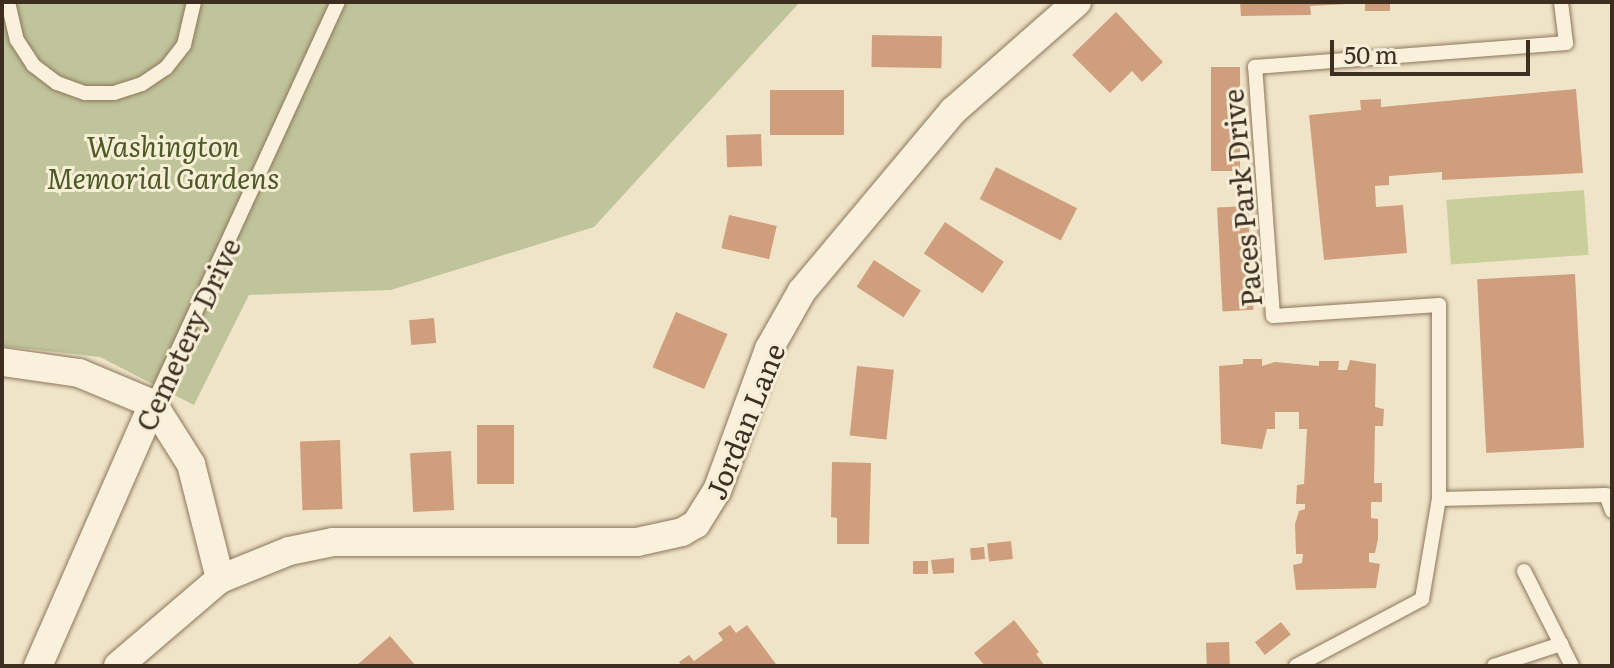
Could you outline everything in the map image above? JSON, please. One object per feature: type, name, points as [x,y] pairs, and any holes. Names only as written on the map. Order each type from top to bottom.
[{"type":"street","name":"Jordan Lane","points":[[118,666],[220,579],[289,551],[333,542],[637,542],[682,532],[696,524],[717,491],[769,349],[802,291],[953,111],[1077,2]]},
{"type":"street","points":[[2,362],[79,373],[153,404],[191,464],[220,579]]},
{"type":"street","name":"Cemetery Drive","points":[[38,666],[153,404]]},
{"type":"lane","points":[[8,2],[17,40],[33,65],[57,83],[100,93],[142,84],[166,68],[184,45],[194,2]]},
{"type":"lane","name":"Cemetery Drive","points":[[153,404],[338,2]]},
{"type":"lane","name":"Paces Park Drive","points":[[1296,666],[1422,599],[1439,499],[1439,305],[1273,316],[1255,67],[1566,43],[1561,2]]},
{"type":"lane","points":[[1439,499],[1606,495],[1612,511]]},
{"type":"lane","points":[[1524,571],[1572,666]]},
{"type":"lane","points":[[1494,666],[1561,644]]},
{"type":"green space","name":"Washington Memorial Gardens","points":[[2,2],[800,2],[594,227],[391,290],[249,295],[194,405],[100,357],[2,346]]},
{"type":"green space","points":[[1584,190],[1589,255],[1451,264],[1446,200]]},
{"type":"building","points":[[1240,2],[1347,4],[1310,6],[1311,15],[1241,16]]},
{"type":"building","points":[[1365,2],[1390,2],[1390,11],[1365,11]]},
{"type":"building","points":[[1116,12],[1163,62],[1142,82],[1132,71],[1110,93],[1072,55]]},
{"type":"building","points":[[872,35],[942,36],[941,68],[871,67]]},
{"type":"building","points":[[1211,67],[1240,67],[1240,171],[1211,171]]},
{"type":"building","points":[[1576,89],[1583,173],[1442,180],[1442,172],[1389,176],[1389,185],[1375,186],[1376,207],[1403,205],[1407,253],[1324,260],[1309,115],[1361,110],[1360,100],[1381,99],[1381,107]]},
{"type":"building","points":[[770,90],[844,90],[844,135],[770,135]]},
{"type":"building","points":[[761,134],[762,166],[727,167],[726,135]]},
{"type":"building","points":[[996,167],[1077,208],[1061,240],[980,199]]},
{"type":"building","points":[[1248,206],[1253,310],[1222,311],[1217,208]]},
{"type":"building","points":[[729,215],[777,226],[769,259],[721,248]]},
{"type":"building","points":[[945,222],[1004,262],[983,293],[924,254]]},
{"type":"building","points":[[874,260],[921,290],[904,317],[857,287]]},
{"type":"building","points":[[1575,274],[1584,448],[1486,453],[1477,279]]},
{"type":"building","points":[[676,312],[728,334],[704,389],[653,367]]},
{"type":"building","points":[[434,318],[436,343],[411,345],[409,320]]},
{"type":"building","points":[[1243,359],[1262,359],[1262,366],[1275,362],[1319,366],[1319,361],[1339,361],[1338,370],[1347,370],[1350,360],[1376,364],[1375,407],[1384,409],[1383,426],[1375,426],[1374,483],[1382,483],[1382,502],[1371,502],[1371,518],[1378,519],[1375,553],[1369,553],[1369,562],[1380,564],[1376,588],[1296,590],[1293,565],[1302,563],[1303,554],[1296,554],[1295,524],[1299,511],[1305,509],[1305,504],[1296,504],[1297,485],[1304,484],[1307,429],[1299,429],[1299,412],[1275,412],[1275,429],[1267,429],[1262,449],[1221,444],[1219,366],[1243,364]]},
{"type":"building","points":[[857,366],[894,370],[886,439],[850,436]]},
{"type":"building","points":[[477,425],[514,425],[514,484],[477,484]]},
{"type":"building","points":[[340,440],[342,509],[302,510],[300,441]]},
{"type":"building","points":[[451,451],[454,510],[413,512],[410,453]]},
{"type":"building","points":[[832,462],[871,463],[869,544],[837,544],[837,518],[831,517]]},
{"type":"building","points":[[1011,541],[1013,559],[989,561],[987,544]]},
{"type":"building","points":[[984,547],[985,559],[971,560],[970,548]]},
{"type":"building","points":[[954,558],[954,573],[933,574],[931,560]]},
{"type":"building","points":[[913,561],[928,561],[928,574],[913,574]]},
{"type":"building","points":[[1014,620],[1039,652],[1036,654],[1045,666],[985,666],[974,653]]},
{"type":"building","points":[[1281,622],[1291,635],[1265,655],[1255,642]]},
{"type":"building","points":[[730,625],[736,633],[747,625],[776,664],[682,666],[679,662],[689,655],[694,661],[723,640],[718,633]]},
{"type":"building","points":[[390,636],[416,666],[356,666]]},
{"type":"building","points":[[1229,642],[1230,666],[1207,666],[1206,643]]}]
